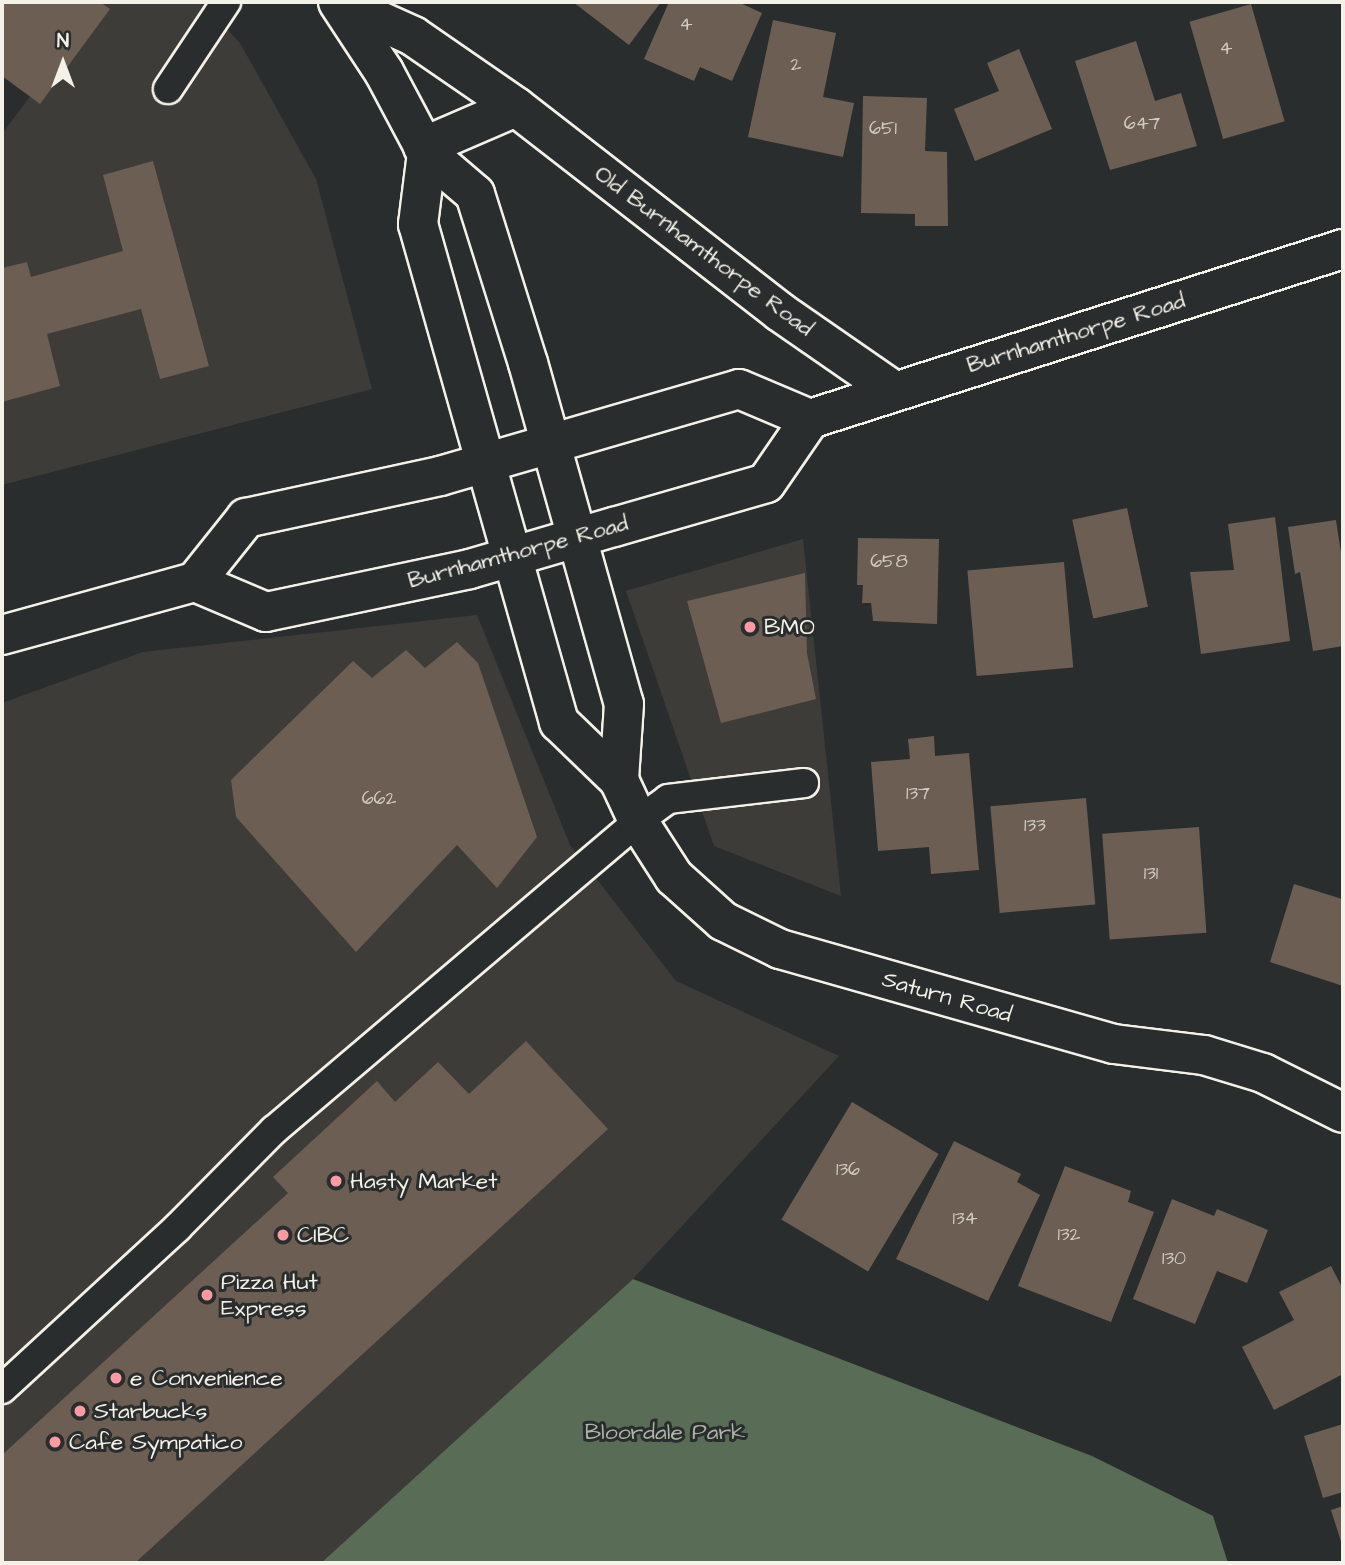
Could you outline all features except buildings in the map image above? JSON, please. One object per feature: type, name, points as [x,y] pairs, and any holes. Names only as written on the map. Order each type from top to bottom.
[{"type":"street","name":"Old Burnhamthorpe Road","points":[[339,2],[414,36],[516,107],[780,312],[894,390]]},
{"type":"street","name":"Old Burnhamthorpe Road","points":[[339,2],[384,72],[425,150],[475,194],[574,539]]},
{"type":"street","points":[[511,555],[418,224],[425,150],[516,107]]},
{"type":"street","name":"Burnhamthorpe Road","points":[[195,582],[266,611],[470,569],[574,539],[766,483],[810,419],[894,390],[1343,249]]},
{"type":"street","points":[[2,635],[195,582],[246,518],[440,476],[548,442],[738,389],[810,419]]},
{"type":"street","name":"Saturn Road","points":[[574,539],[624,704],[619,780]]},
{"type":"street","name":"Saturn Road","points":[[511,555],[559,722],[619,780],[654,850],[697,901],[723,921],[780,949],[1114,1044],[1204,1055],[1263,1073],[1343,1113]]},
{"type":"lane","points":[[168,89],[226,2]]},
{"type":"lane","points":[[2,1389],[177,1228],[274,1130],[638,821],[668,799],[804,783]]},
{"type":"shaded area","points":[[100,2],[201,2],[240,43],[316,179],[372,389],[2,485],[2,134]]},
{"type":"shaded area","points":[[803,539],[841,896],[714,846],[626,591]]},
{"type":"shaded area","points":[[477,615],[570,845],[676,981],[839,1056],[633,1279],[321,1563],[2,1563],[2,703],[143,652]]},
{"type":"green space","name":"Bloordale Park","points":[[633,1279],[1092,1456],[1213,1516],[1228,1563],[321,1563]]},
{"type":"place","name":"BMO","points":[[750,627]]},
{"type":"place","name":"Hasty Market","points":[[336,1181]]},
{"type":"place","name":"CIBC","points":[[283,1235]]},
{"type":"place","name":"Pizza Hut Express","points":[[207,1295]]},
{"type":"place","name":"e Convenience","points":[[116,1378]]},
{"type":"place","name":"Starbucks","points":[[80,1411]]},
{"type":"place","name":"Cafe Sympatico","points":[[55,1442]]}]
